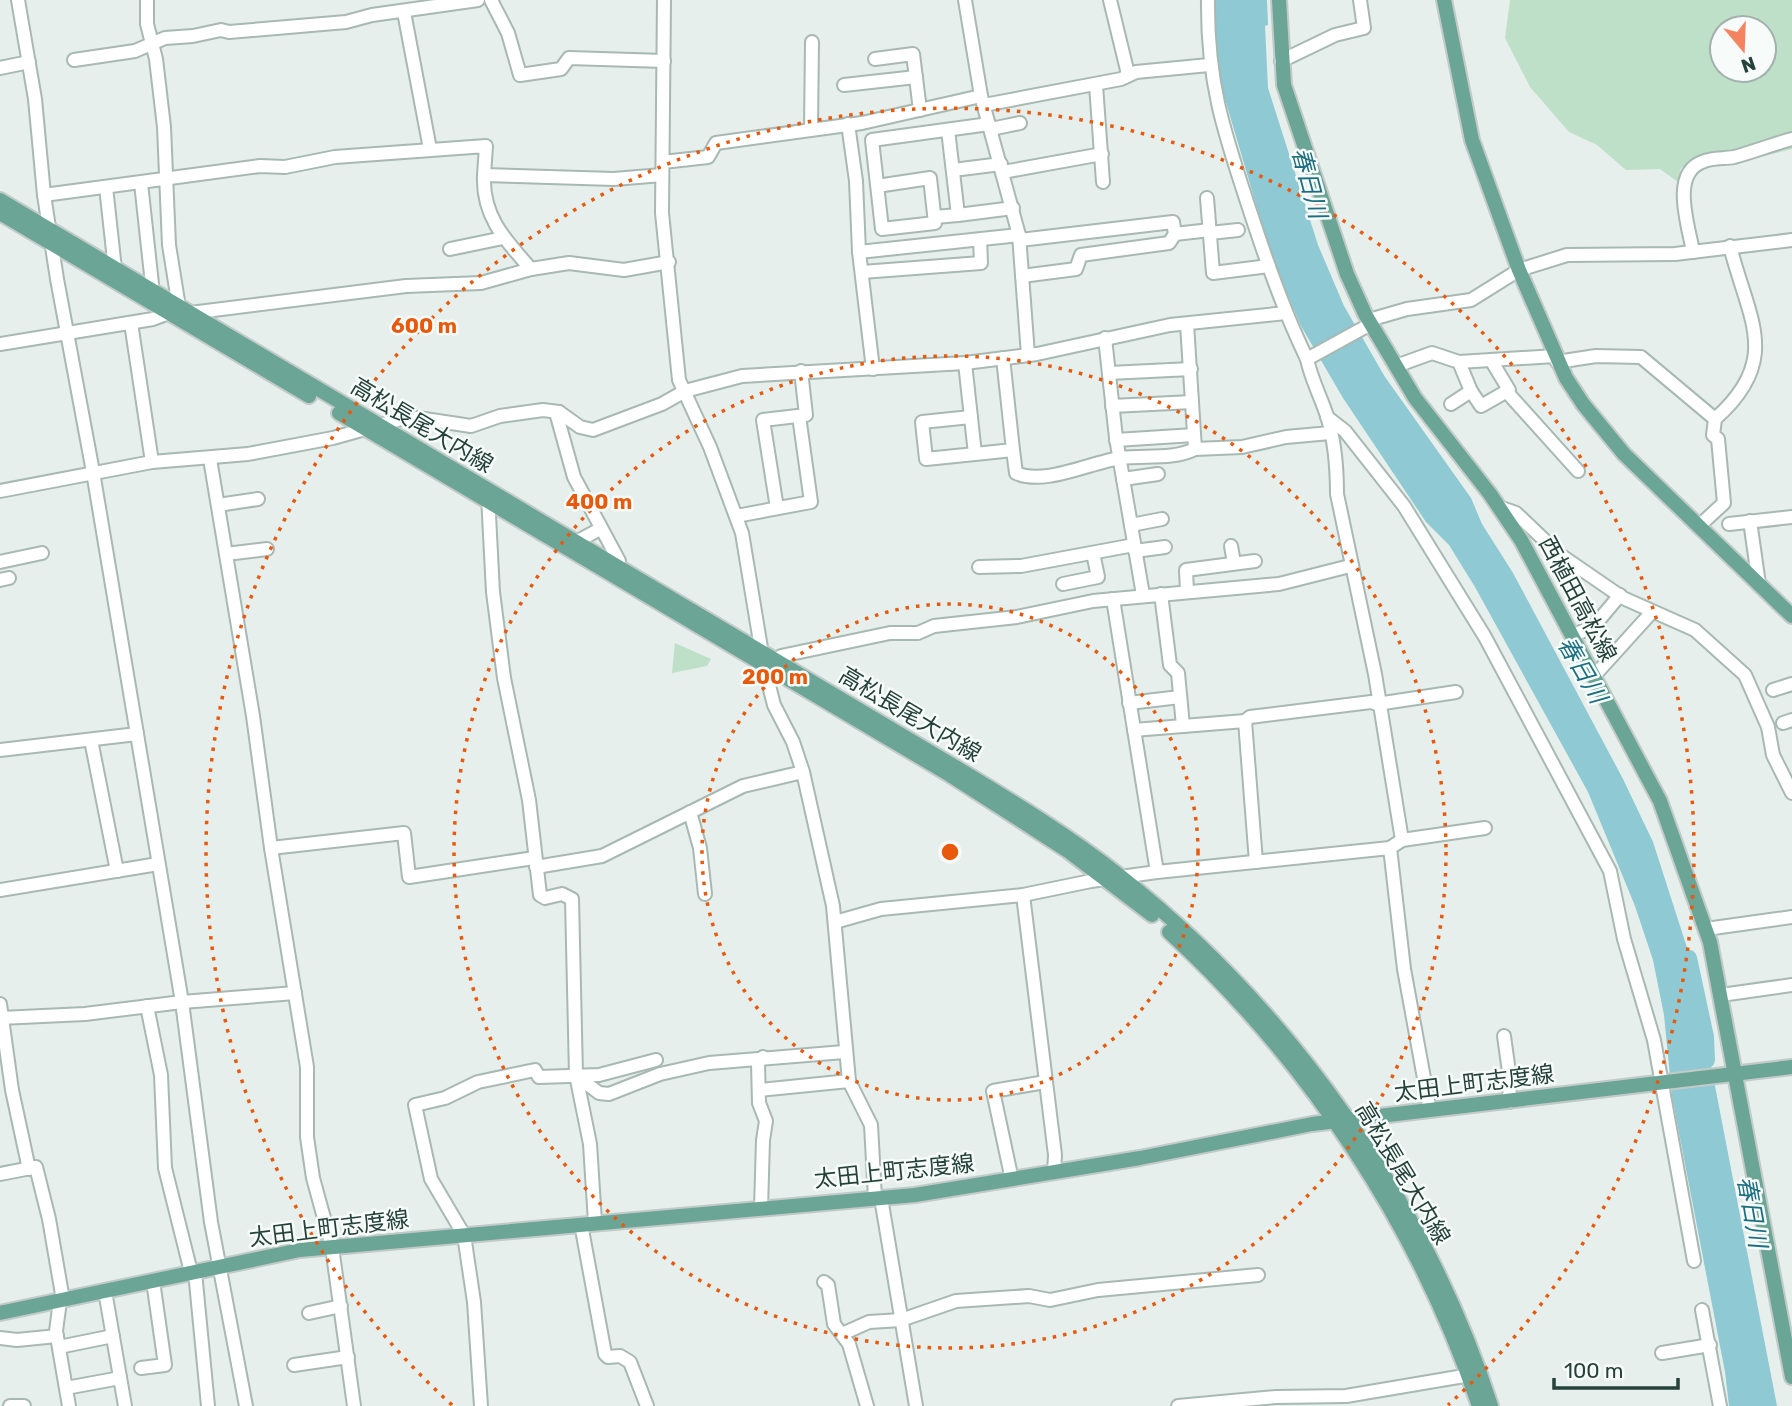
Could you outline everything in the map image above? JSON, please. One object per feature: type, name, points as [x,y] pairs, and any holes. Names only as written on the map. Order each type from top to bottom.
[{"type":"main road","name":"西植田高松線","points":[[1279,0],[1284,85],[1322,206],[1364,325],[1521,540],[1660,801],[1706,929],[1721,995],[1730,1073],[1792,1377]]},
{"type":"main road","points":[[1444,0],[1472,139],[1519,270],[1556,359],[1600,427],[1792,616]]},
{"type":"main road","name":"高松長尾大内線","points":[[0,200],[50,237],[180,311],[488,497],[768,660]]},
{"type":"main road","name":"高松長尾大内線","points":[[0,213],[115,269],[370,426]]},
{"type":"main road","name":"高松長尾大内線","points":[[488,497],[576,542],[970,782],[1114,877],[1206,952],[1255,1004],[1343,1121],[1491,1406]]},
{"type":"main road","name":"太田上町志度線","points":[[0,1313],[220,1266],[332,1247],[878,1198],[1012,1180],[1343,1121],[1792,1067]]},
{"type":"main road","name":"高松長尾大内線","points":[[1474,1374],[1479,1406]]},
{"type":"street","points":[[18,0],[29,62],[50,237],[93,472],[182,1002],[207,1194],[246,1406]]},
{"type":"street","points":[[147,0],[147,24],[164,127],[169,245],[180,311]]},
{"type":"street","points":[[74,60],[135,51],[165,38],[221,30],[346,22],[372,15],[478,0]]},
{"type":"street","points":[[491,0],[508,33],[520,75],[561,69],[569,58],[664,61]]},
{"type":"street","points":[[664,0],[662,213],[677,368],[742,533],[768,660],[774,705],[793,742],[803,772],[828,875],[835,922],[844,1052],[849,1081],[871,1125],[878,1198],[916,1406]]},
{"type":"street","points":[[965,0],[983,101],[1019,238],[1028,355]]},
{"type":"street","points":[[1110,0],[1128,74]]},
{"type":"street","points":[[1208,0],[1209,65],[1220,119],[1286,313],[1309,357],[1331,433],[1337,465],[1337,494],[1374,674],[1402,840]]},
{"type":"street","points":[[1281,61],[1335,35],[1364,28],[1360,0]]},
{"type":"street","points":[[404,12],[430,149]]},
{"type":"street","points":[[811,128],[812,42]]},
{"type":"street","points":[[875,59],[913,54],[920,110]]},
{"type":"street","points":[[0,68],[29,62]]},
{"type":"street","points":[[484,175],[614,179],[708,158],[716,143],[1096,85],[1121,79],[1128,74],[1209,65]]},
{"type":"street","points":[[844,85],[916,77]]},
{"type":"street","points":[[1096,85],[1103,182]]},
{"type":"street","points":[[877,186],[930,178],[935,223],[883,229],[877,186],[872,140],[1020,123]]},
{"type":"street","points":[[848,124],[856,181],[859,252],[873,369]]},
{"type":"street","points":[[948,130],[958,215]]},
{"type":"street","points":[[1693,252],[1683,188],[1685,177],[1691,168],[1700,162],[1733,158],[1792,139]]},
{"type":"street","points":[[44,195],[260,166],[285,167],[335,157],[485,146],[483,199],[503,238],[531,269]]},
{"type":"street","points":[[953,170],[1002,168],[1102,154]]},
{"type":"street","points":[[141,183],[152,284]]},
{"type":"street","points":[[106,187],[115,269]]},
{"type":"street","points":[[1207,198],[1213,273],[1269,266]]},
{"type":"street","points":[[935,217],[1013,208]]},
{"type":"street","points":[[859,252],[1173,222],[1175,234],[1170,243],[1081,255],[1076,269],[1023,276]]},
{"type":"street","points":[[1175,234],[1238,230]]},
{"type":"street","points":[[450,249],[503,238]]},
{"type":"street","points":[[862,272],[981,262],[980,240]]},
{"type":"street","points":[[1309,357],[1364,325],[1407,309],[1471,300],[1519,270],[1567,255],[1693,252],[1792,240]]},
{"type":"street","points":[[1699,526],[1724,503],[1718,439],[1713,435],[1715,419],[1734,403],[1754,369],[1756,327],[1730,246]]},
{"type":"street","points":[[0,344],[54,336],[68,330],[131,323],[180,311],[406,286],[481,283],[531,269],[569,263],[624,270],[668,262]]},
{"type":"street","points":[[0,491],[152,462],[210,459],[333,438],[370,426],[418,418],[471,426],[500,415],[527,411],[559,412],[580,427],[593,430],[651,408],[685,391],[742,376],[965,363],[1028,355],[1187,324],[1286,313]]},
{"type":"street","points":[[131,323],[152,462]]},
{"type":"street","points":[[1187,324],[1195,449]]},
{"type":"street","points":[[1105,338],[1116,440],[1143,595]]},
{"type":"street","points":[[1396,366],[1432,353],[1459,362],[1596,356],[1641,357],[1715,419]]},
{"type":"street","points":[[1003,358],[1016,473],[1026,478],[1071,471],[1119,458],[1182,456],[1195,449],[1242,447],[1286,437],[1331,433]]},
{"type":"street","points":[[1491,360],[1508,390],[1506,391],[1578,471]]},
{"type":"street","points":[[1459,362],[1471,391],[1481,406],[1506,391]]},
{"type":"street","points":[[965,363],[975,454]]},
{"type":"street","points":[[1109,373],[1191,369]]},
{"type":"street","points":[[777,508],[763,420],[806,415],[801,371]]},
{"type":"street","points":[[1451,404],[1471,391]]},
{"type":"street","points":[[1112,406],[1192,402]]},
{"type":"street","points":[[559,412],[557,416],[574,477],[619,561],[617,567]]},
{"type":"street","points":[[736,516],[811,502],[799,416]]},
{"type":"street","points":[[971,417],[922,422],[926,459],[1013,450]]},
{"type":"street","points":[[1327,417],[1345,431],[1404,506],[1485,637],[1610,871],[1624,939],[1647,1008],[1693,1261]]},
{"type":"street","points":[[1116,440],[1194,435]]},
{"type":"street","points":[[210,459],[307,1067],[307,1137],[313,1178],[332,1247],[354,1406]]},
{"type":"street","points":[[1123,479],[1158,474]]},
{"type":"street","points":[[488,497],[494,592],[504,678],[513,710],[529,800],[535,862],[542,897],[562,894],[572,899],[579,1077],[590,1144],[588,1223],[605,1354],[608,1357],[620,1356],[630,1362],[647,1406]]},
{"type":"street","points":[[218,505],[258,499]]},
{"type":"street","points":[[1499,507],[1516,513],[1559,554],[1619,595],[1651,613],[1695,630],[1745,676],[1768,727],[1773,755],[1792,793]]},
{"type":"street","points":[[1729,524],[1792,517]]},
{"type":"street","points":[[1131,525],[1163,520]]},
{"type":"street","points":[[1750,521],[1759,584]]},
{"type":"street","points":[[576,542],[600,529]]},
{"type":"street","points":[[1231,546],[1234,563]]},
{"type":"street","points":[[979,567],[1021,566],[1093,552],[1166,547]]},
{"type":"street","points":[[226,554],[267,549]]},
{"type":"street","points":[[1063,584],[1098,577],[1093,552]]},
{"type":"street","points":[[0,562],[42,553]]},
{"type":"street","points":[[1187,592],[1186,570],[1255,561]]},
{"type":"street","points":[[768,660],[869,637],[918,633],[934,626],[1017,617],[1143,595],[1279,584],[1350,566]]},
{"type":"street","points":[[1161,594],[1170,664],[1178,673],[1183,726]]},
{"type":"street","points":[[1572,636],[1594,626],[1619,595]]},
{"type":"street","points":[[1113,599],[1157,872]]},
{"type":"street","points":[[1594,676],[1651,613]]},
{"type":"street","points":[[1773,690],[1792,684]]},
{"type":"street","points":[[1134,730],[1245,721],[1250,717],[1371,702],[1377,704],[1455,692]]},
{"type":"street","points":[[1129,704],[1180,697]]},
{"type":"street","points":[[1245,721],[1256,862]]},
{"type":"street","points":[[0,750],[137,734]]},
{"type":"street","points":[[91,740],[117,871]]},
{"type":"street","points":[[271,848],[404,833],[409,877],[602,856],[743,786],[803,772]]},
{"type":"street","points":[[690,812],[700,848],[705,894]]},
{"type":"street","points":[[835,922],[881,909],[1023,895],[1114,877],[1390,848],[1402,840],[1485,828]]},
{"type":"street","points":[[1390,848],[1404,969],[1430,1111]]},
{"type":"street","points":[[0,890],[158,864]]},
{"type":"street","points":[[1023,895],[1054,1173]]},
{"type":"street","points":[[1706,929],[1792,917]]},
{"type":"street","points":[[1721,995],[1792,985]]},
{"type":"street","points":[[1,1018],[85,1014],[182,1002],[295,993]]},
{"type":"street","points":[[0,1004],[12,1090],[29,1169]]},
{"type":"street","points":[[147,1006],[161,1075],[165,1168],[193,1272],[208,1406]]},
{"type":"street","points":[[1504,1036],[1510,1079],[1509,1102]]},
{"type":"street","points":[[579,1077],[599,1093],[609,1094],[643,1080],[690,1067],[763,1057],[844,1052]]},
{"type":"street","points":[[761,1208],[763,1140],[767,1133],[759,1090],[758,1063],[763,1057]]},
{"type":"street","points":[[481,1406],[473,1328],[474,1302],[464,1235],[431,1179],[415,1105],[445,1098],[478,1082],[535,1070],[539,1077],[579,1077],[616,1073],[656,1060]]},
{"type":"street","points":[[759,1090],[849,1081]]},
{"type":"street","points":[[1012,1180],[993,1091],[1045,1082]]},
{"type":"street","points":[[0,1174],[36,1167],[46,1206],[62,1300],[55,1318],[69,1406]]},
{"type":"street","points":[[842,1334],[869,1322],[901,1320],[956,1301],[1029,1296],[1050,1300],[1098,1290],[1258,1275]]},
{"type":"street","points":[[141,1368],[165,1365],[153,1281]]},
{"type":"street","points":[[824,1282],[828,1285],[834,1324],[849,1344],[866,1406]]},
{"type":"street","points":[[105,1291],[120,1378],[121,1405]]},
{"type":"street","points":[[309,1313],[341,1306]]},
{"type":"street","points":[[1702,1310],[1720,1406]]},
{"type":"street","points":[[0,1338],[58,1341],[113,1336]]},
{"type":"street","points":[[1661,1353],[1710,1345]]},
{"type":"street","points":[[294,1365],[348,1357]]},
{"type":"street","points":[[1178,1406],[1276,1396],[1346,1396],[1474,1374]]},
{"type":"street","points":[[66,1388],[120,1378]]},
{"type":"street","points":[[10,1406],[24,1406]]},
{"type":"green space","points":[[1510,0],[1792,0],[1792,149],[1737,163],[1703,158],[1681,168],[1678,182],[1660,169],[1626,170],[1597,145],[1569,132],[1530,87],[1505,38]]},
{"type":"green space","points":[[675,643],[711,659],[707,666],[672,673]]},
{"type":"water","points":[[1215,0],[1267,0],[1268,25],[1265,26],[1268,88],[1318,245],[1344,306],[1385,377],[1471,498],[1482,524],[1513,573],[1623,779],[1653,842],[1690,957],[1777,1406],[1729,1406],[1725,1372],[1672,1096],[1664,1015],[1653,960],[1635,906],[1588,792],[1475,587],[1449,545],[1426,522],[1343,398],[1301,326],[1273,262],[1215,65]]},
{"type":"waterway","name":"春日川","points":[[1689,958],[1706,1037],[1707,1060]]}]
